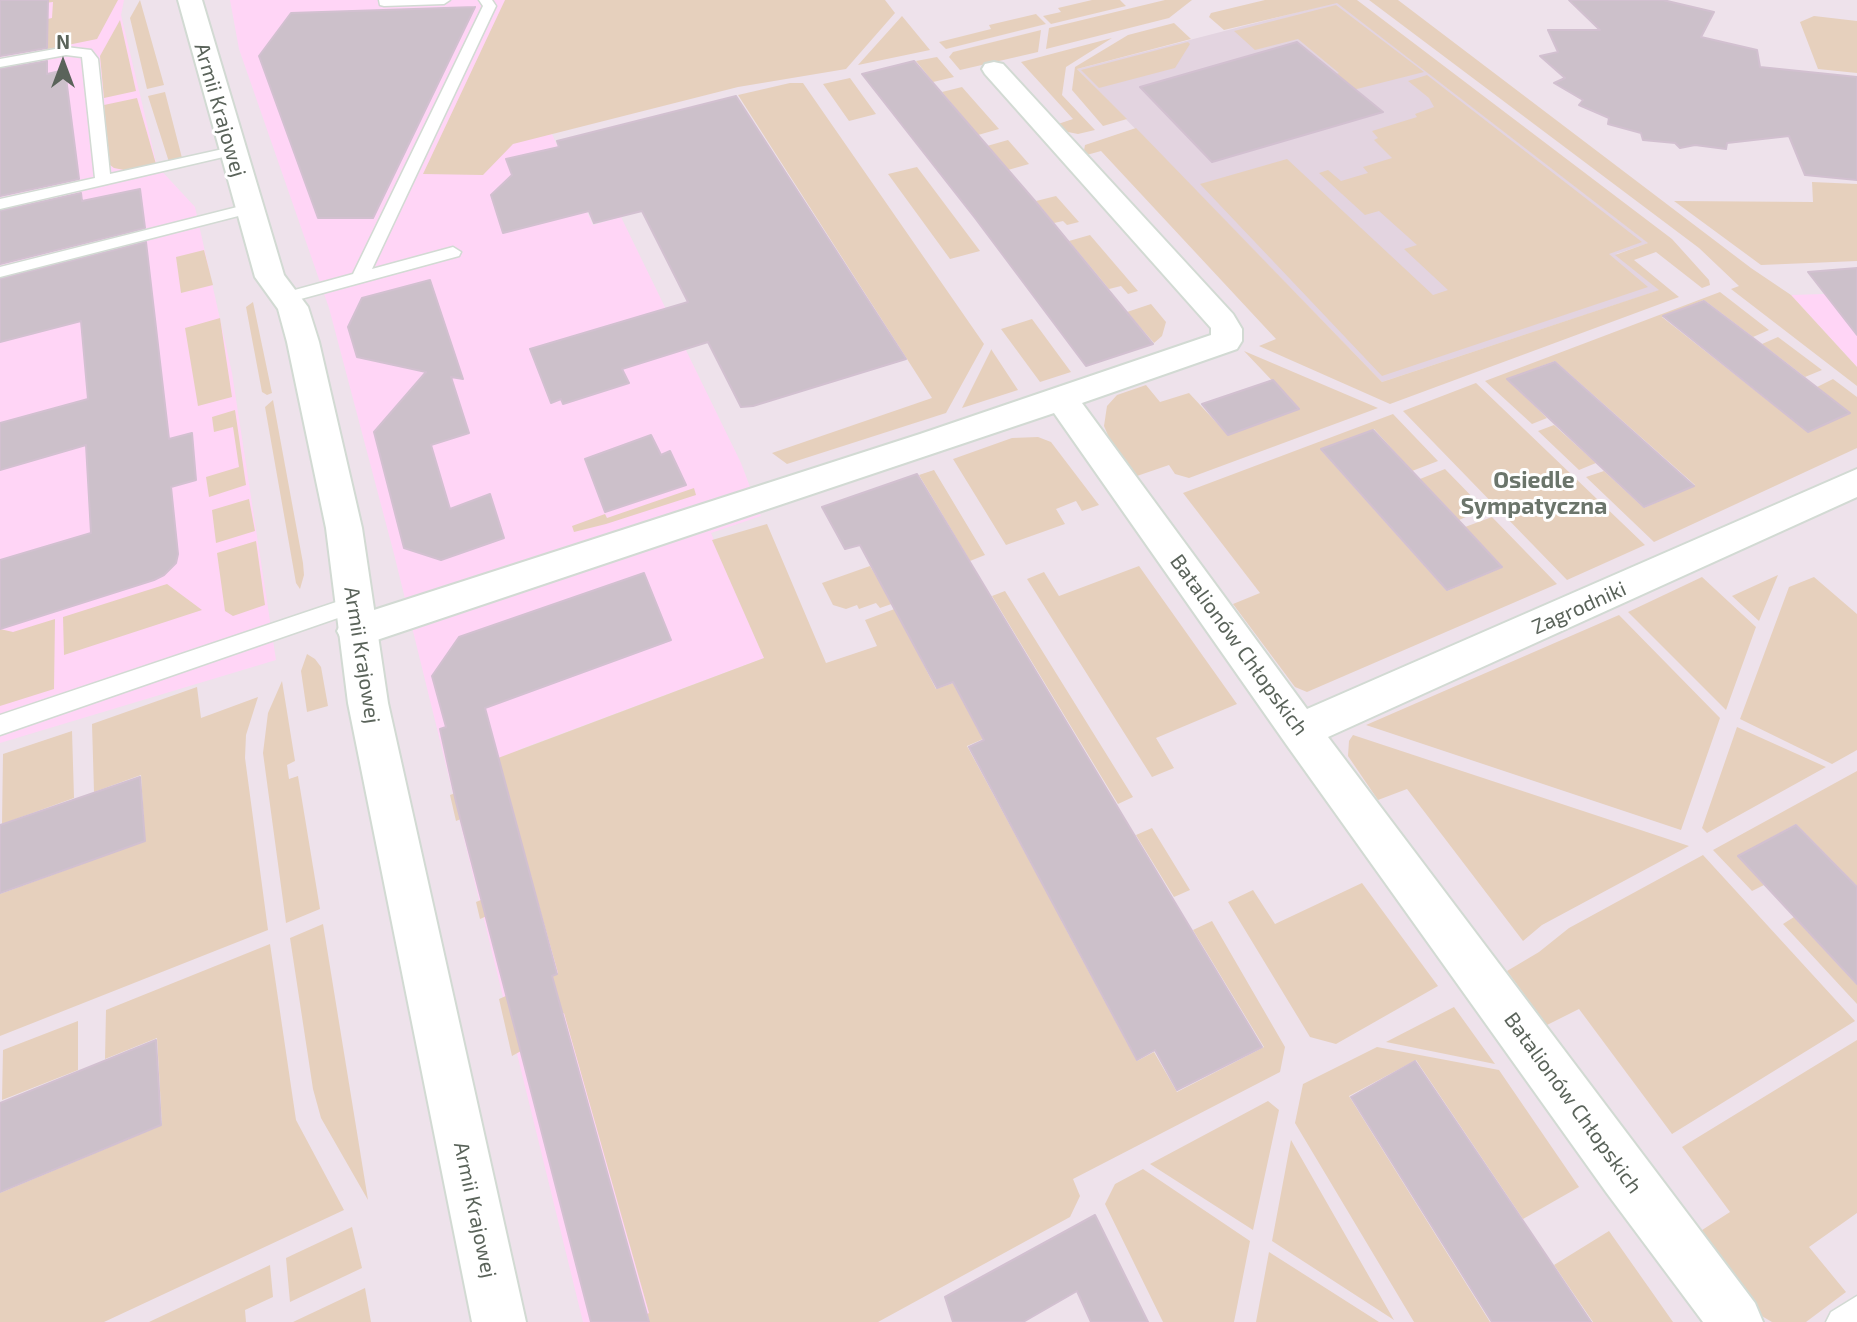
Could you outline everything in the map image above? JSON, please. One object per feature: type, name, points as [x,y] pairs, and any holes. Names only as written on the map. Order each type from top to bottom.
[{"type":"street","name":"Armii Krajowej","points":[[191,0],[270,277],[293,307],[312,382],[344,528],[368,703],[499,1322]]},
{"type":"street","points":[[355,617],[1062,399],[1226,341],[1227,329],[994,69]]},
{"type":"street","name":"Batalionów Chłopskich","points":[[1062,399],[1300,731],[1624,1174],[1736,1322]]},
{"type":"street","name":"Zagrodniki","points":[[1300,731],[1855,485]]},
{"type":"lane","points":[[385,0],[384,2],[444,0]]},
{"type":"lane","points":[[360,277],[490,6],[485,0]]},
{"type":"lane","points":[[0,63],[66,51],[86,53],[91,59],[103,181]]},
{"type":"lane","points":[[0,204],[232,151]]},
{"type":"lane","points":[[0,272],[249,209]]},
{"type":"lane","points":[[286,298],[453,252]]},
{"type":"lane","points":[[0,725],[355,617]]},
{"type":"lane","points":[[1842,1322],[1857,1311]]},
{"type":"shaded area","points":[[0,0],[124,0],[121,15],[157,166],[195,207],[232,373],[276,660],[0,743]]},
{"type":"shaded area","points":[[45,0],[118,0],[97,39],[48,49],[0,30],[52,18],[53,2],[45,3]]},
{"type":"shaded area","points":[[140,0],[164,85],[147,89],[130,18]]},
{"type":"shaded area","points":[[230,0],[505,0],[551,132],[593,225],[621,217],[741,463],[761,516],[711,533],[764,658],[518,750],[706,1322],[583,1322],[394,554],[329,308],[239,49]]},
{"type":"shaded area","points":[[505,0],[885,0],[895,13],[846,69],[738,87],[513,144],[483,175],[423,174]]},
{"type":"shaded area","points":[[1092,0],[1120,0],[1126,6],[1051,24],[1043,16],[1061,12],[1058,8]]},
{"type":"shaded area","points":[[1165,0],[1192,0],[1169,18],[1046,49],[1049,28]]},
{"type":"shaded area","points":[[1265,0],[1357,0],[1672,239],[1709,280],[1710,285],[1702,288],[1656,252],[1634,260],[1679,297],[1390,404],[1259,346],[1276,339],[1101,151],[1083,156],[1085,145],[1136,128],[1382,382],[1659,290],[1615,255],[1648,243],[1337,3],[1224,30],[1209,17],[1211,13]]},
{"type":"shaded area","points":[[1369,0],[1398,0],[1751,268],[1791,295],[1857,367],[1857,386],[1731,289],[1739,286],[1699,248]]},
{"type":"shaded area","points":[[1337,2],[1649,243],[1616,254],[1660,290],[1382,382],[1077,69]]},
{"type":"shaded area","points":[[1336,5],[1424,72],[1349,91],[1332,76],[1339,73],[1298,39],[1255,50],[1234,31]]},
{"type":"shaded area","points":[[1036,14],[1046,24],[946,49],[939,42],[991,29],[989,25]]},
{"type":"shaded area","points":[[902,16],[930,50],[858,65]]},
{"type":"shaded area","points":[[1814,16],[1857,21],[1857,73],[1818,69],[1800,22]]},
{"type":"shaded area","points":[[120,20],[136,91],[104,98],[100,56]]},
{"type":"shaded area","points":[[1174,23],[1191,39],[1077,69],[1127,119],[1103,126],[1072,90],[1075,67],[1128,35]]},
{"type":"shaded area","points":[[1041,30],[1038,52],[960,70],[949,57],[953,52]]},
{"type":"shaded area","points":[[1112,38],[1066,67],[1062,95],[1095,130],[1078,134],[1063,131],[1055,125],[1073,119],[1021,62]]},
{"type":"shaded area","points":[[1188,42],[1190,44],[1175,68],[1099,88],[1081,70]]},
{"type":"shaded area","points":[[937,57],[954,77],[933,82],[916,61]]},
{"type":"shaded area","points":[[1427,75],[1642,242],[1609,254],[1648,287],[1382,376],[1200,184],[1287,159],[1433,295],[1448,290],[1404,249],[1417,245],[1379,211],[1365,215],[1319,173],[1328,170],[1341,181],[1368,173],[1363,167],[1392,158],[1374,140],[1378,138],[1372,131],[1417,117],[1415,114],[1434,107],[1429,98],[1408,81]]},
{"type":"shaded area","points":[[850,78],[876,114],[849,121],[823,84]]},
{"type":"shaded area","points":[[790,83],[803,83],[984,344],[946,413],[787,464],[772,453],[932,398],[738,95]]},
{"type":"shaded area","points":[[962,87],[999,129],[978,135],[942,92]]},
{"type":"shaded area","points":[[165,92],[182,158],[169,162],[148,96]]},
{"type":"shaded area","points":[[137,98],[156,164],[129,171],[114,168],[110,165],[104,105]]},
{"type":"shaded area","points":[[1008,140],[1029,164],[1008,170],[987,146]]},
{"type":"shaded area","points":[[917,167],[980,251],[950,259],[888,174]]},
{"type":"shaded area","points":[[1812,182],[1857,184],[1857,261],[1761,265],[1674,201],[1813,202]]},
{"type":"shaded area","points":[[1056,196],[1079,222],[1067,225],[1063,221],[1054,223],[1036,201]]},
{"type":"shaded area","points":[[1090,235],[1138,291],[1128,294],[1121,286],[1109,289],[1069,241]]},
{"type":"shaded area","points":[[204,250],[213,285],[181,293],[176,257]]},
{"type":"shaded area","points":[[1720,292],[1769,330],[1753,337],[1704,300],[1662,317],[1808,432],[1850,413],[1817,387],[1833,379],[1857,397],[1857,448],[1654,542],[1586,477],[1604,471],[1644,508],[1695,485],[1555,361],[1507,379],[1547,418],[1532,424],[1485,381]]},
{"type":"shaded area","points":[[1857,293],[1857,367],[1791,295]]},
{"type":"shaded area","points":[[253,302],[272,393],[267,395],[262,392],[246,307]]},
{"type":"shaded area","points":[[1151,304],[1166,322],[1162,336],[1154,343],[1127,312]]},
{"type":"shaded area","points":[[220,318],[232,397],[198,406],[185,328]]},
{"type":"shaded area","points":[[1032,319],[1071,372],[1040,382],[1001,329]]},
{"type":"shaded area","points":[[1778,337],[1822,370],[1805,377],[1762,344]]},
{"type":"shaded area","points":[[991,350],[1018,390],[962,408]]},
{"type":"shaded area","points":[[1244,351],[1378,408],[1189,478],[1175,474],[1169,465],[1134,477],[1104,426],[1107,406],[1117,395],[1146,385],[1160,402],[1189,393],[1228,435],[1299,409]]},
{"type":"shaded area","points":[[1476,383],[1645,545],[1567,580],[1403,411]]},
{"type":"shaded area","points":[[273,400],[303,563],[304,575],[300,589],[296,583],[265,407]]},
{"type":"shaded area","points":[[235,410],[246,485],[209,497],[206,477],[239,467],[233,427],[214,432],[212,417]]},
{"type":"shaded area","points":[[1393,414],[1438,461],[1412,471],[1374,429],[1321,450],[1447,591],[1503,567],[1465,527],[1492,517],[1557,584],[1307,692],[1295,687],[1233,604],[1260,593],[1183,493]]},
{"type":"shaded area","points":[[1554,425],[1596,463],[1579,470],[1538,431]]},
{"type":"shaded area","points":[[1038,437],[1051,442],[1099,505],[1082,511],[1076,501],[1056,509],[1065,524],[1006,545],[953,459],[1012,438]]},
{"type":"shaded area","points":[[1445,469],[1484,509],[1459,520],[1420,479]]},
{"type":"shaded area","points":[[934,470],[985,555],[970,561],[919,475]]},
{"type":"shaded area","points":[[694,488],[696,495],[574,532],[572,526],[605,514],[607,518]]},
{"type":"shaded area","points":[[249,499],[255,531],[216,543],[212,510]]},
{"type":"shaded area","points":[[767,524],[826,663],[877,646],[865,620],[900,607],[906,630],[936,689],[953,683],[983,739],[967,746],[1035,871],[1052,865],[1077,911],[1061,920],[1137,1061],[1154,1052],[1177,1092],[1264,1047],[1193,930],[1212,921],[1285,1047],[1280,1072],[1073,1179],[1080,1196],[1070,1217],[878,1322],[634,1322],[649,1313],[564,1013],[516,1036],[521,1051],[512,1056],[499,999],[558,973],[536,895],[480,919],[476,902],[532,879],[508,800],[456,821],[450,795],[503,775],[498,758],[764,658],[712,540]]},
{"type":"shaded area","points":[[256,541],[265,605],[233,616],[225,611],[217,553]]},
{"type":"shaded area","points":[[870,566],[882,586],[897,582],[897,602],[880,608],[876,603],[859,609],[857,605],[846,609],[833,605],[822,583]]},
{"type":"shaded area","points":[[1139,566],[1237,704],[1156,738],[1174,768],[1152,777],[1027,579],[1044,572],[1059,596]]},
{"type":"shaded area","points":[[1778,575],[1759,621],[1732,596]]},
{"type":"shaded area","points":[[1702,577],[1756,627],[1726,710],[1628,612]]},
{"type":"shaded area","points":[[1814,577],[1857,614],[1857,750],[1832,764],[1740,719],[1789,587]]},
{"type":"shaded area","points":[[167,584],[202,610],[64,655],[63,617]]},
{"type":"shaded area","points":[[1005,591],[1133,797],[1118,804],[992,596]]},
{"type":"shaded area","points":[[1619,615],[1720,718],[1681,830],[1366,725]]},
{"type":"shaded area","points":[[55,619],[54,689],[0,706],[0,629],[13,632]]},
{"type":"shaded area","points":[[307,654],[321,667],[328,706],[307,712],[301,671]]},
{"type":"shaded area","points":[[282,681],[295,761],[287,765],[289,779],[298,776],[320,909],[286,923],[263,753],[268,713]]},
{"type":"shaded area","points":[[197,687],[201,718],[258,697],[246,735],[245,758],[268,930],[0,1036],[0,894],[145,841],[141,775],[94,792],[92,724]]},
{"type":"shaded area","points":[[1737,727],[1826,767],[1707,833],[1702,828]]},
{"type":"shaded area","points":[[72,731],[74,798],[2,824],[3,754]]},
{"type":"shaded area","points":[[1353,735],[1689,846],[1542,925],[1523,941],[1407,789],[1378,800],[1348,756],[1349,741]]},
{"type":"shaded area","points":[[1857,771],[1857,886],[1796,824],[1738,856],[1764,885],[1752,891],[1713,850]]},
{"type":"shaded area","points":[[1152,828],[1190,890],[1174,897],[1136,835]]},
{"type":"shaded area","points":[[1703,855],[1855,1021],[1672,1134],[1579,1009],[1547,1025],[1507,971],[1539,952],[1569,928]]},
{"type":"shaded area","points":[[1362,883],[1438,986],[1336,1044],[1310,1037],[1228,902],[1253,890],[1275,924]]},
{"type":"shaded area","points":[[1794,917],[1857,985],[1857,1004],[1783,924]]},
{"type":"shaded area","points":[[323,924],[368,1200],[321,1118],[313,1089],[290,938]]},
{"type":"shaded area","points":[[270,944],[296,1120],[344,1210],[104,1322],[0,1322],[0,1193],[162,1125],[157,1038],[105,1059],[106,1010]]},
{"type":"shaded area","points":[[1454,1007],[1495,1064],[1386,1042]]},
{"type":"shaded area","points":[[78,1021],[78,1070],[2,1100],[3,1050]]},
{"type":"shaded area","points":[[1857,1040],[1857,1213],[1809,1247],[1846,1292],[1806,1322],[1772,1322],[1760,1315],[1699,1232],[1730,1212],[1682,1147]]},
{"type":"shaded area","points":[[1377,1047],[1499,1070],[1579,1187],[1523,1219],[1416,1060],[1349,1096],[1490,1322],[1414,1322],[1295,1123],[1303,1084]]},
{"type":"shaded area","points":[[1268,1101],[1279,1110],[1253,1230],[1150,1164]]},
{"type":"shaded area","points":[[1291,1140],[1394,1320],[1272,1241]]},
{"type":"shaded area","points":[[1143,1169],[1250,1241],[1234,1322],[1163,1322],[1105,1204],[1115,1184]]},
{"type":"shaded area","points":[[352,1227],[362,1268],[290,1302],[286,1258]]},
{"type":"shaded area","points":[[1609,1231],[1673,1322],[1593,1322],[1554,1265]]},
{"type":"shaded area","points":[[1269,1252],[1379,1322],[1256,1322]]},
{"type":"shaded area","points":[[270,1265],[273,1297],[245,1310],[246,1322],[149,1322]]},
{"type":"shaded area","points":[[365,1288],[371,1322],[293,1322]]},
{"type":"building","points":[[0,0],[48,0],[47,48],[0,56]]},
{"type":"building","points":[[1569,0],[1663,0],[1714,12],[1701,37],[1757,50],[1760,67],[1857,77],[1857,180],[1805,175],[1789,136],[1727,143],[1726,149],[1695,145],[1680,148],[1675,143],[1643,140],[1641,133],[1608,124],[1609,118],[1579,105],[1583,100],[1554,83],[1565,78],[1540,56],[1558,52],[1548,30],[1600,30]]},
{"type":"building","points":[[475,7],[373,218],[318,218],[259,56],[291,13]]},
{"type":"building","points":[[1297,42],[1383,112],[1212,162],[1140,87]]},
{"type":"building","points":[[47,61],[47,74],[65,70],[79,179],[0,196],[0,69]]},
{"type":"building","points":[[914,61],[1035,201],[1153,344],[1086,366],[862,74]]},
{"type":"building","points":[[736,96],[906,359],[753,406],[741,407],[708,342],[622,369],[629,383],[563,404],[561,399],[551,403],[530,349],[688,302],[642,211],[594,223],[589,211],[503,233],[491,195],[512,175],[506,159],[559,147],[557,141]]},
{"type":"building","points":[[140,189],[145,228],[0,264],[0,211],[81,193],[82,201]]},
{"type":"building","points":[[146,242],[169,439],[192,433],[196,480],[171,487],[178,554],[176,563],[164,575],[154,580],[0,629],[0,560],[91,533],[86,445],[0,470],[0,423],[88,399],[81,321],[0,342],[0,279]]},
{"type":"building","points":[[1857,268],[1857,335],[1808,272]]},
{"type":"building","points":[[430,280],[463,379],[451,377],[469,433],[431,445],[450,509],[490,494],[504,538],[441,560],[404,548],[374,432],[426,372],[357,357],[348,327],[362,298]]},
{"type":"building","points":[[1704,301],[1850,413],[1808,432],[1663,316]]},
{"type":"building","points":[[1555,362],[1694,486],[1644,507],[1507,379]]},
{"type":"building","points":[[1273,380],[1299,409],[1228,435],[1202,404]]},
{"type":"building","points":[[1373,430],[1502,567],[1447,590],[1321,449]]},
{"type":"building","points":[[651,435],[661,455],[670,451],[686,485],[605,512],[585,459]]},
{"type":"building","points":[[917,474],[1262,1047],[1177,1090],[1155,1050],[1137,1060],[969,747],[984,740],[953,682],[937,688],[860,545],[845,549],[822,507]]},
{"type":"building","points":[[644,573],[671,640],[485,708],[557,974],[552,976],[649,1322],[591,1322],[456,802],[440,729],[446,727],[432,676],[459,637]]},
{"type":"building","points":[[140,777],[145,841],[0,893],[0,825]]},
{"type":"building","points":[[1796,825],[1857,887],[1857,984],[1738,856]]},
{"type":"building","points":[[156,1040],[161,1125],[0,1192],[0,1103]]},
{"type":"building","points":[[1415,1061],[1591,1322],[1492,1322],[1351,1097]]},
{"type":"building","points":[[1095,1215],[1148,1322],[1091,1322],[1077,1291],[1023,1322],[953,1322],[945,1297]]},
{"type":"district","name":"Osiedle Sympatyczna","points":[[1534,493]]}]
